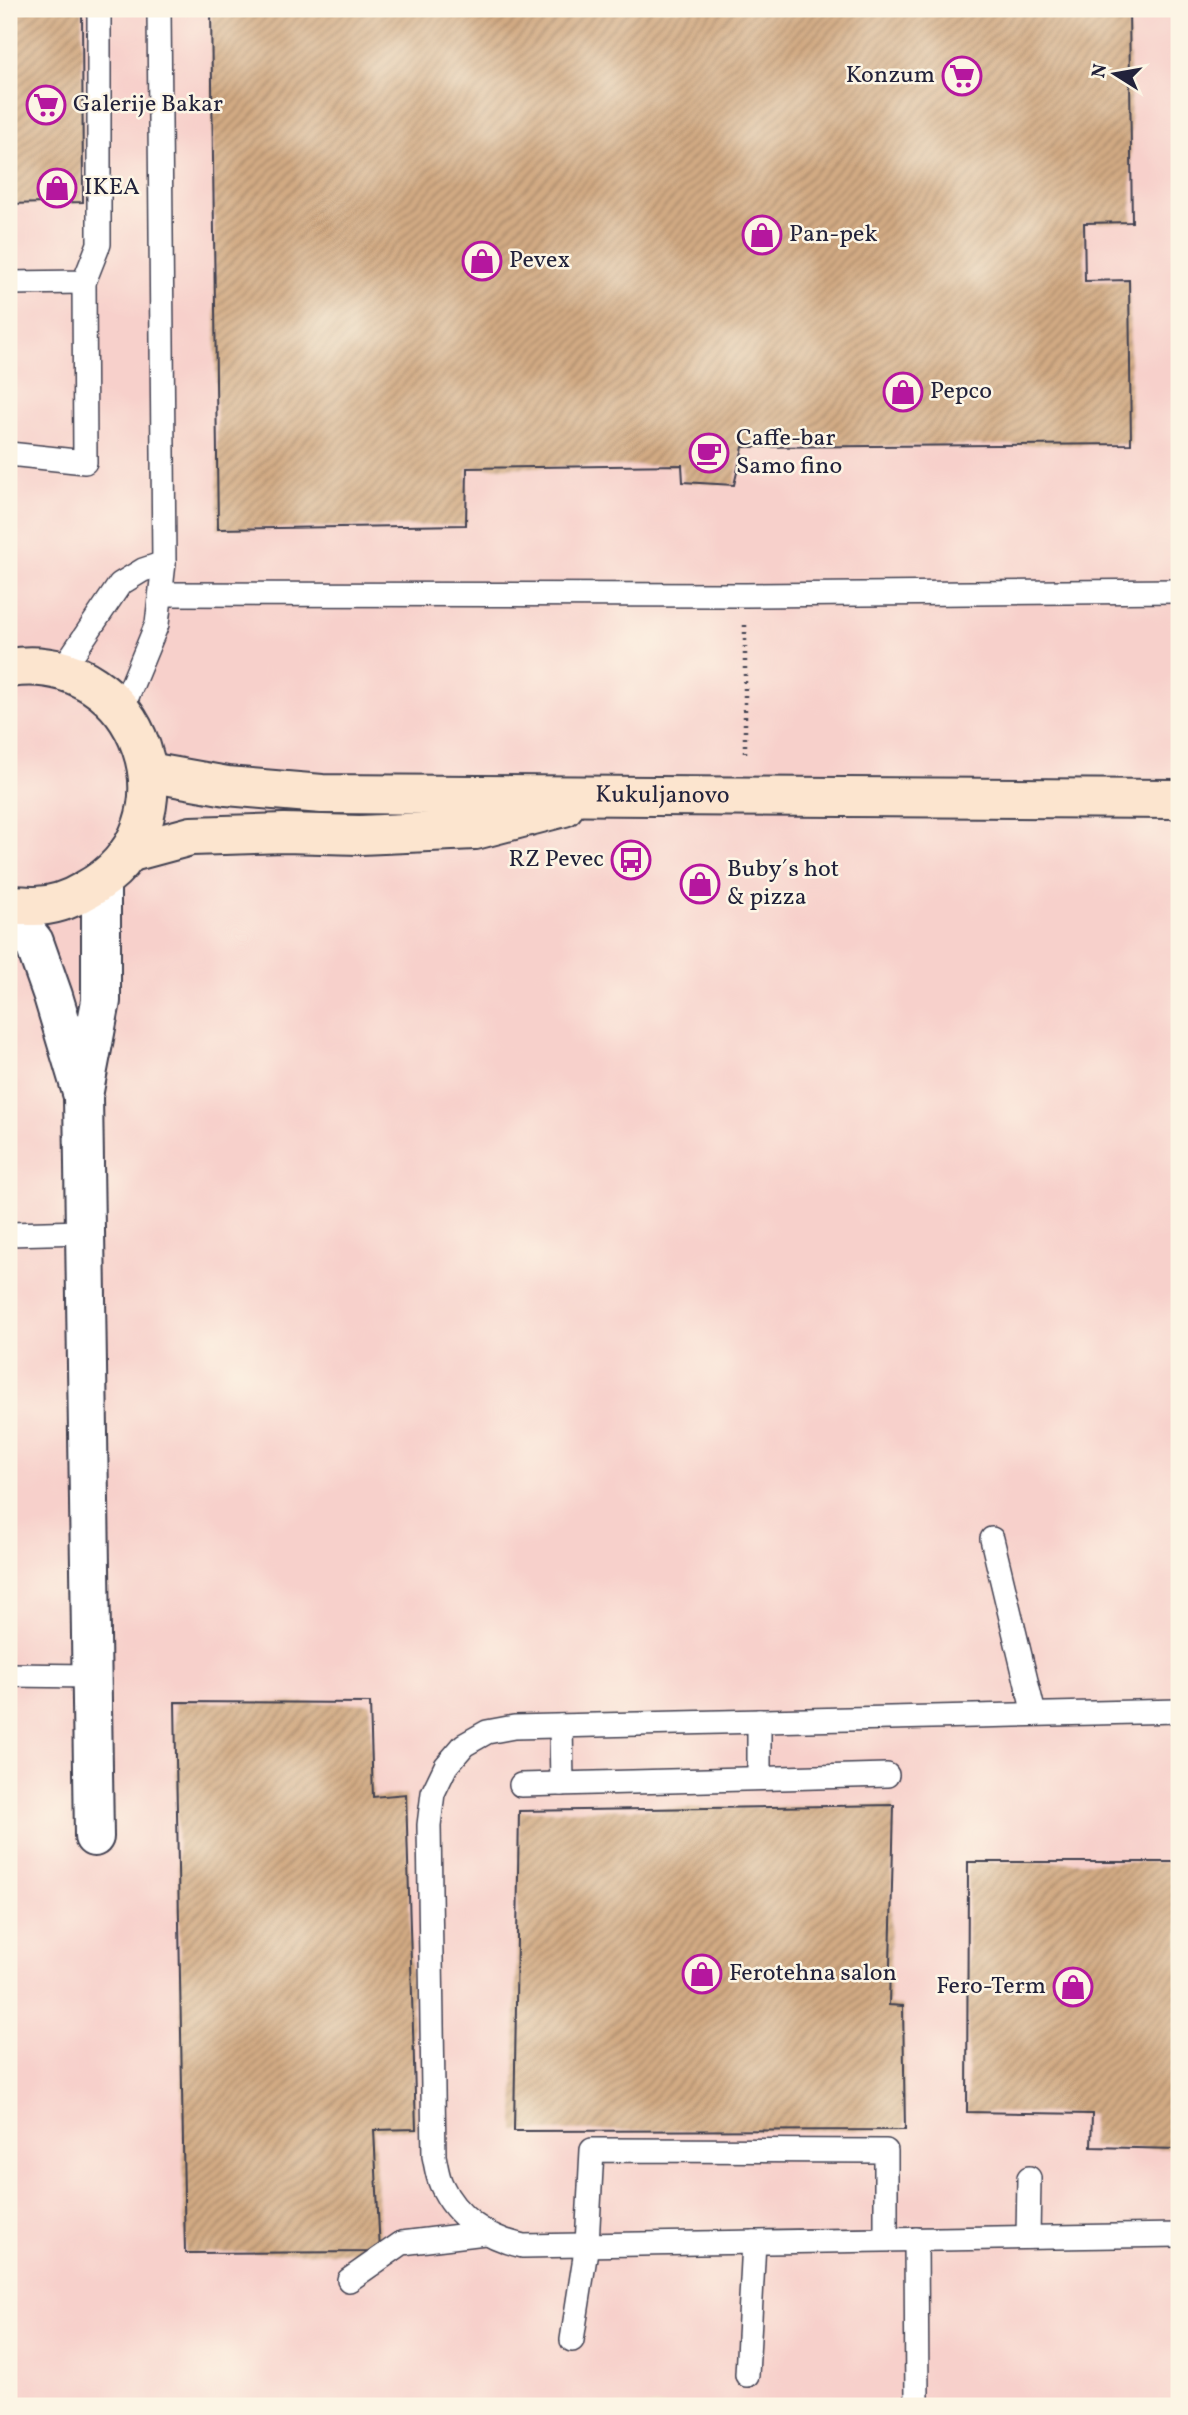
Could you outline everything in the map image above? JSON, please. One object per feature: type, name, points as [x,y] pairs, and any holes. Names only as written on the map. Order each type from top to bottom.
[{"type":"main road","points":[[9,668],[27,665],[62,670],[94,685],[122,709],[139,739],[148,772],[146,814],[128,853],[116,869],[101,882],[71,899],[38,906],[9,905]]},
{"type":"main road","name":"Kukuljanovo","points":[[148,772],[227,786],[323,794],[1179,799]]},
{"type":"main road","points":[[128,853],[191,836],[285,833],[360,835],[475,830],[603,795]]},
{"type":"street","points":[[94,1837],[83,1096],[101,1001],[101,882]]},
{"type":"street","points":[[9,911],[34,942],[83,1096]]},
{"type":"lane","points":[[9,454],[85,462],[84,282],[99,244],[99,9]]},
{"type":"lane","points":[[122,709],[157,624],[164,564],[159,9]]},
{"type":"lane","points":[[9,283],[84,282]]},
{"type":"lane","points":[[62,670],[120,584],[143,570],[164,564]]},
{"type":"lane","points":[[162,594],[745,595],[1179,591]]},
{"type":"lane","points":[[9,1234],[84,1232]]},
{"type":"lane","points":[[992,1539],[1034,1714]]},
{"type":"lane","points":[[9,1675],[90,1675]]},
{"type":"lane","points":[[1179,1711],[514,1727],[487,1732],[464,1745],[446,1766],[433,1793],[429,1825],[434,2156],[441,2183],[455,2206],[485,2233],[523,2246],[1179,2235]]},
{"type":"lane","points":[[759,1721],[759,1778]]},
{"type":"lane","points":[[561,1726],[562,1783]]},
{"type":"lane","points":[[521,1785],[887,1775]]},
{"type":"lane","points":[[572,2340],[587,2245],[592,2150],[886,2151],[886,2239]]},
{"type":"lane","points":[[1028,2178],[1028,2237]]},
{"type":"lane","points":[[349,2280],[402,2244],[485,2233]]},
{"type":"lane","points":[[916,2239],[917,2401]]},
{"type":"lane","points":[[747,2375],[754,2242]]},
{"type":"path","points":[[745,595],[745,757]]},
{"type":"shaded area","points":[[9,9],[1179,9],[1179,2406],[9,2406]]},
{"type":"building","name":"Galerije Bakar","points":[[9,9],[82,9],[83,202],[9,204]]},
{"type":"building","points":[[211,9],[1129,9],[1132,222],[1084,223],[1085,281],[1129,280],[1131,444],[743,447],[734,485],[683,482],[682,465],[467,468],[466,525],[218,529]]},
{"type":"building","points":[[175,1702],[370,1703],[373,1797],[406,1794],[416,2129],[374,2130],[380,2252],[185,2253]]},
{"type":"building","name":"Ferotehna salon","points":[[894,1805],[889,2005],[903,2006],[905,2130],[514,2131],[519,1811]]},
{"type":"building","name":"Fero-Term","points":[[968,1862],[1179,1862],[1179,2149],[1091,2147],[1092,2114],[967,2112]]},
{"type":"place","name":"Konzum","points":[[962,76]]},
{"type":"place","name":"Galerije Bakar","points":[[46,105]]},
{"type":"place","name":"IKEA","points":[[57,188]]},
{"type":"place","name":"Pan-pek","points":[[762,235]]},
{"type":"place","name":"Pevex","points":[[482,261]]},
{"type":"place","name":"Pepco","points":[[903,392]]},
{"type":"place","name":"Caffe-bar Samo fino","points":[[709,453]]},
{"type":"place","name":"RZ Pevec","points":[[631,860]]},
{"type":"place","name":"Buby´s hot & pizza","points":[[700,884]]},
{"type":"place","name":"Ferotehna salon","points":[[702,1974]]},
{"type":"place","name":"Fero-Term","points":[[1073,1987]]}]
